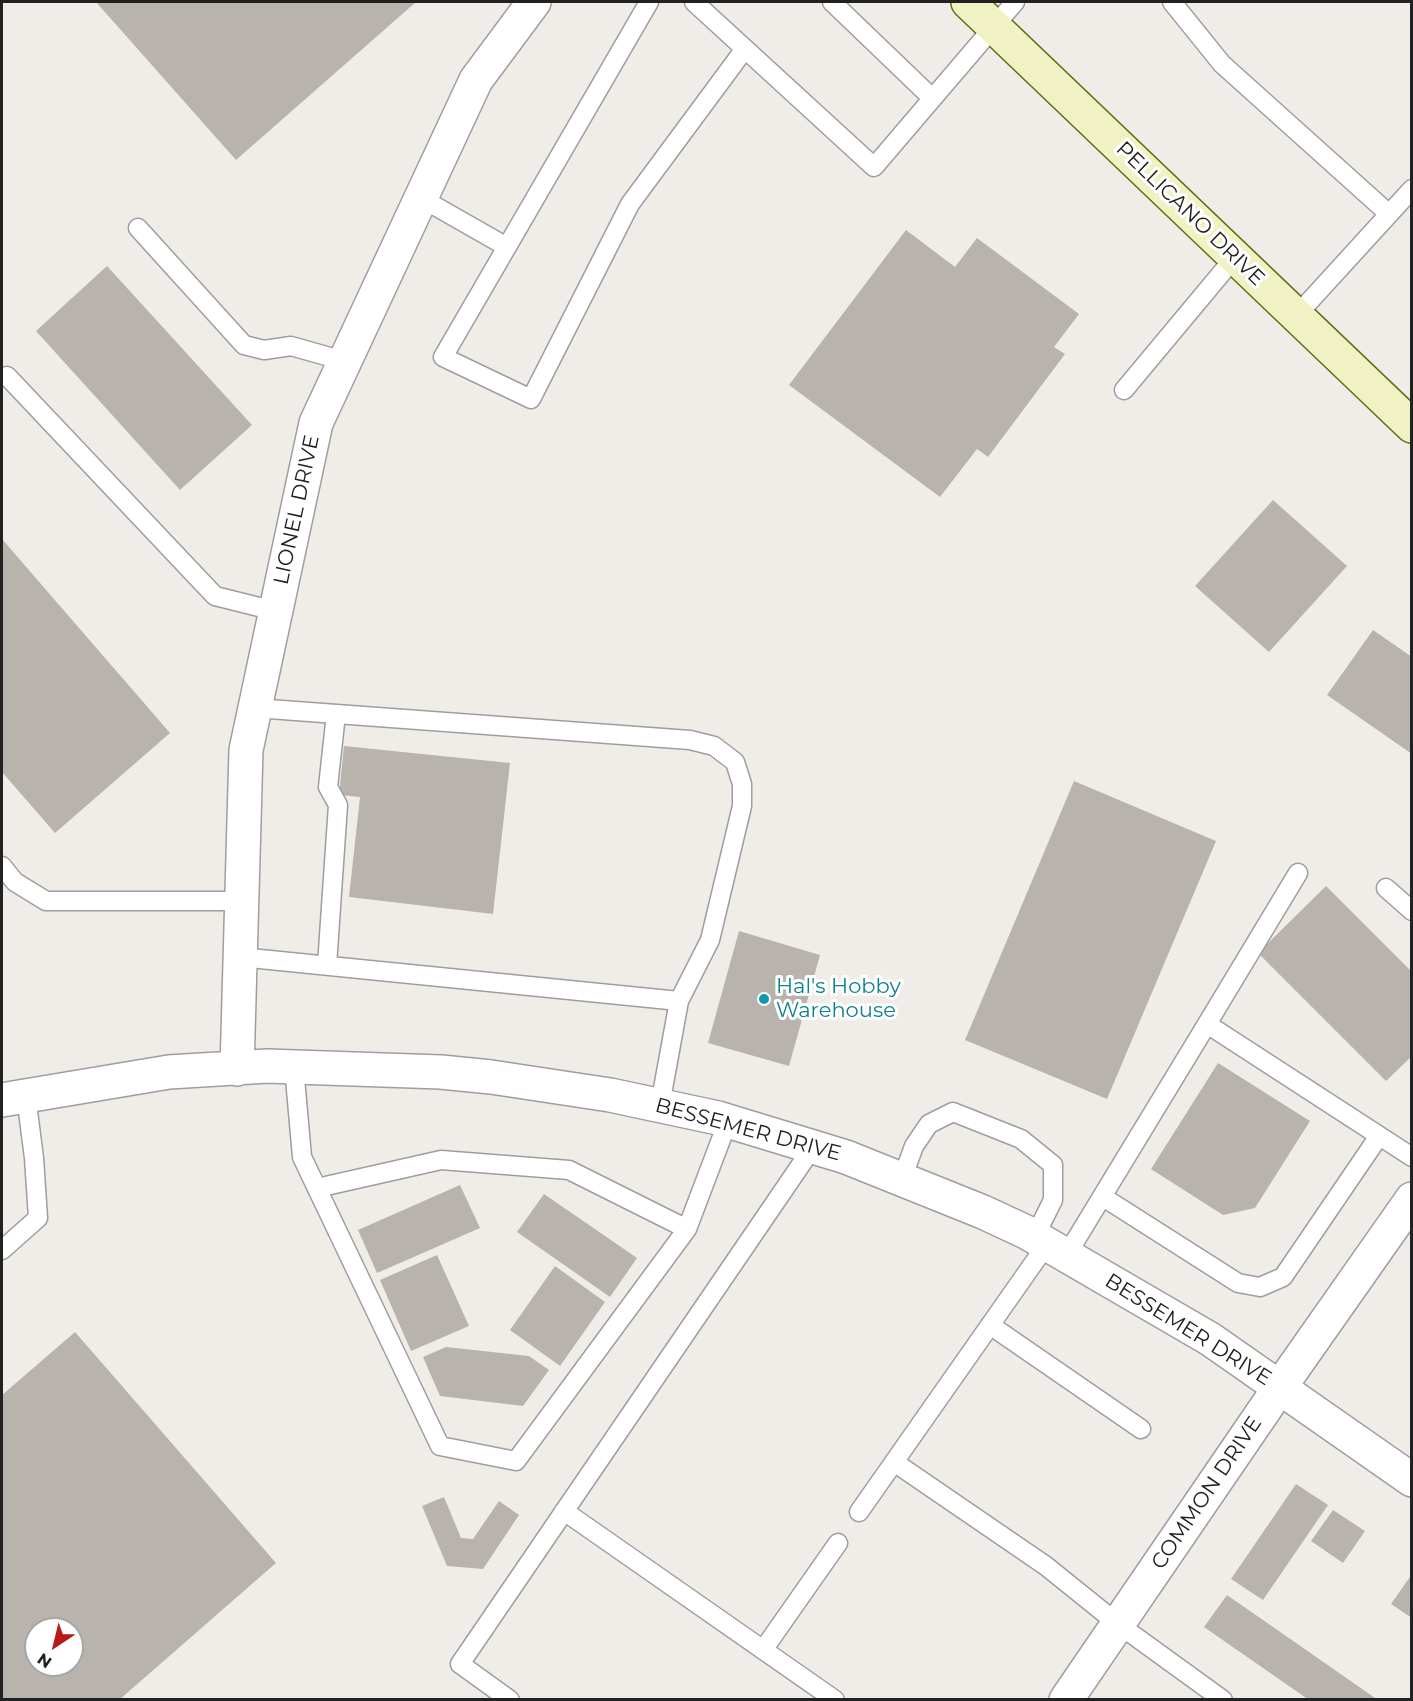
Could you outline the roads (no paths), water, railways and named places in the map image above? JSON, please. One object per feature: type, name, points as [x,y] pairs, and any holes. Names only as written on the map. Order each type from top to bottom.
[{"type":"main road","name":"PELLICANO DRIVE","points":[[968,2],[1412,426]]},
{"type":"street","name":"LIONEL DRIVE","points":[[237,1069],[246,750],[315,423],[476,80],[534,2]]},
{"type":"street","name":"BESSEMER DRIVE","points":[[14,1098],[169,1072],[267,1066],[441,1072],[491,1077],[610,1095],[728,1121],[846,1157],[983,1212],[1049,1246],[1210,1339],[1412,1480]]},
{"type":"street","name":"COMMON DRIVE","points":[[1066,1700],[1412,1199]]},
{"type":"lane","points":[[649,2],[443,357],[531,399],[630,204],[744,50]]},
{"type":"lane","points":[[694,2],[874,167],[1015,2]]},
{"type":"lane","points":[[832,2],[932,98]]},
{"type":"lane","points":[[1172,2],[1222,64],[1389,214]]},
{"type":"lane","points":[[1296,316],[1412,189]]},
{"type":"lane","points":[[421,198],[507,247]]},
{"type":"lane","points":[[138,228],[244,345],[264,350],[291,346],[344,361]]},
{"type":"lane","points":[[1124,390],[1235,257]]},
{"type":"lane","points":[[7,376],[215,596],[275,611]]},
{"type":"lane","points":[[255,708],[690,740],[714,746],[735,762],[742,784],[742,806],[710,940],[679,1001],[660,1105]]},
{"type":"lane","points":[[327,965],[338,805],[328,787],[336,714]]},
{"type":"lane","points":[[2,866],[15,882],[46,901],[242,901]]},
{"type":"lane","points":[[859,1512],[990,1324],[1049,1246],[1103,1197],[1298,873]]},
{"type":"lane","points":[[1386,888],[1412,911]]},
{"type":"lane","points":[[240,957],[679,1001]]},
{"type":"lane","points":[[1207,1024],[1412,1157]]},
{"type":"lane","points":[[294,1067],[302,1157],[440,1446],[516,1461],[687,1229],[728,1121]]},
{"type":"lane","points":[[2,1250],[38,1218],[34,1158],[14,1098]]},
{"type":"lane","points":[[902,1179],[914,1146],[929,1124],[953,1112],[1021,1139],[1053,1165],[1049,1246]]},
{"type":"lane","points":[[1103,1197],[1238,1283],[1260,1287],[1282,1277],[1379,1137]]},
{"type":"lane","points":[[510,1700],[460,1664],[813,1147]]},
{"type":"lane","points":[[317,1188],[441,1160],[568,1170],[687,1229]]},
{"type":"lane","points":[[990,1324],[1141,1429]]},
{"type":"lane","points":[[894,1462],[1046,1566],[1212,1696]]},
{"type":"lane","points":[[564,1511],[835,1700]]},
{"type":"lane","points":[[764,1650],[838,1543]]},
{"type":"place","name":"Hal's Hobby Warehouse","points":[[764,999]]}]
